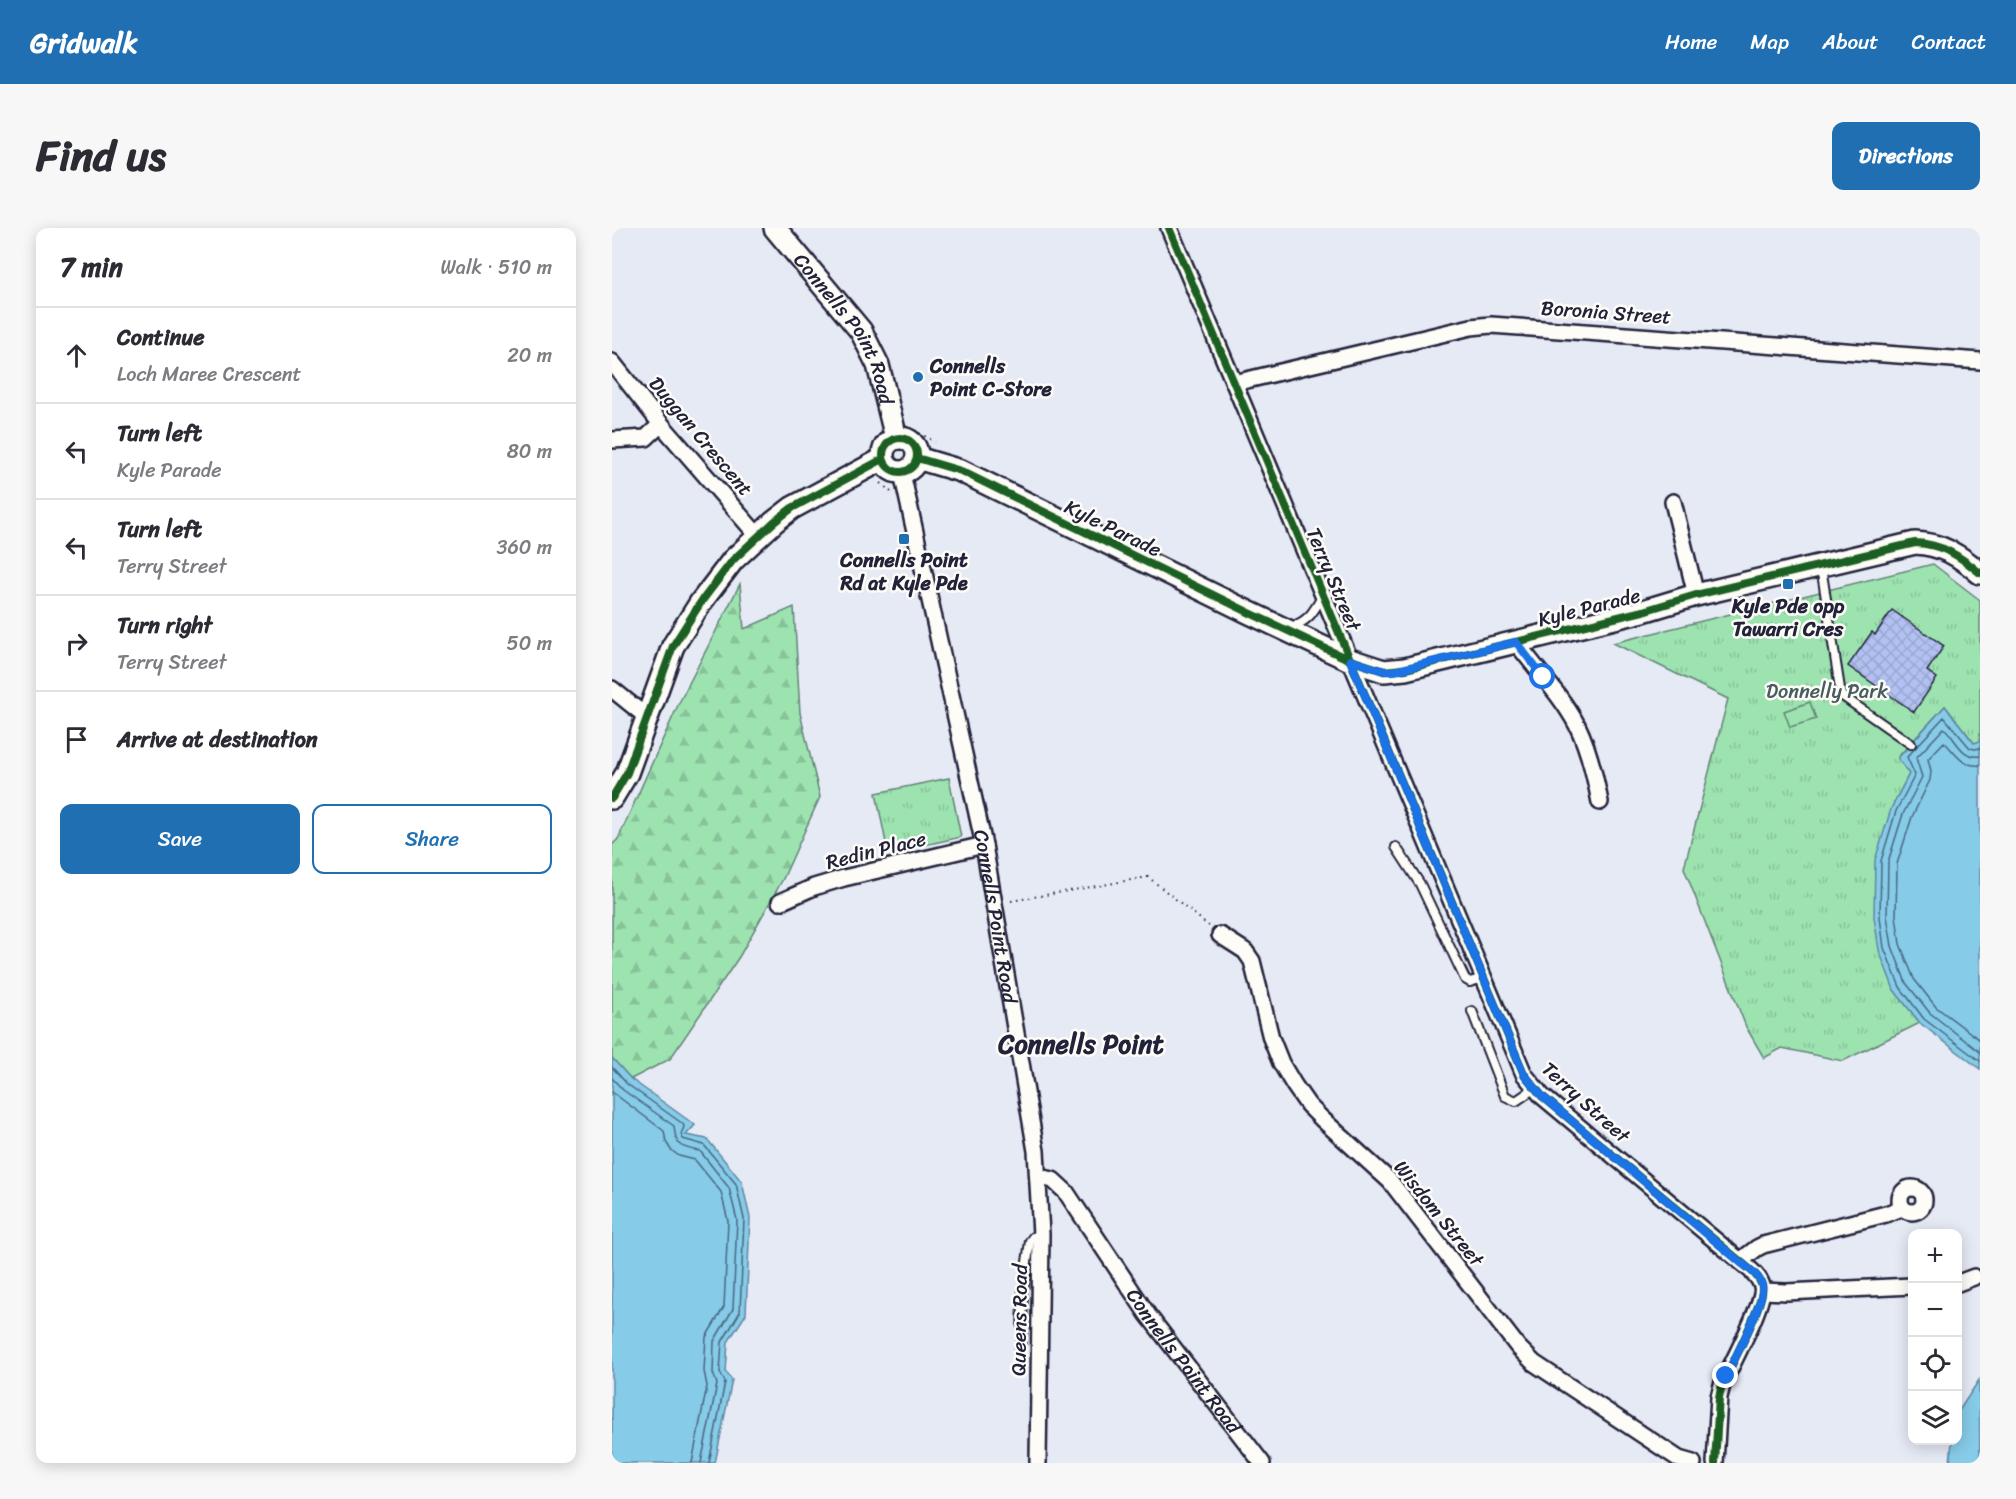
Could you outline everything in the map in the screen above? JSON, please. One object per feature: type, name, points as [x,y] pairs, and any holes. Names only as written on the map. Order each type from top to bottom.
[{"type":"street","name":"Connells Point Road","points":[[775,228],[861,331],[878,365],[905,434]]},
{"type":"street","name":"Terry Street","points":[[1169,228],[1524,1074],[1535,1088],[1758,1278],[1763,1291]]},
{"type":"street","name":"Boronia Street","points":[[1234,383],[1471,327],[1491,325],[1980,361]]},
{"type":"street","name":"Duggan Crescent","points":[[612,362],[758,536]]},
{"type":"street","points":[[612,440],[646,438],[662,424]]},
{"type":"street","points":[[905,434],[902,438],[915,447],[910,465],[892,471],[883,459],[884,448],[905,434]]},
{"type":"street","points":[[612,798],[627,773],[673,646],[701,602],[733,560],[792,508],[883,459]]},
{"type":"street","name":"Connells Point Road","points":[[910,465],[984,845],[1039,1178],[1053,1180],[1066,1192],[1148,1315],[1262,1463]]},
{"type":"street","name":"Kyle Parade","points":[[910,465],[961,471],[1284,629],[1350,660],[1384,671],[1394,671],[1516,642],[1696,595],[1915,543],[1931,544],[1951,551],[1980,573]]},
{"type":"street","points":[[1672,502],[1696,595]]},
{"type":"street","points":[[1516,642],[1564,704],[1578,726],[1593,768],[1600,802]]},
{"type":"street","points":[[612,689],[648,718]]},
{"type":"street","name":"Redin Place","points":[[780,902],[814,887],[844,878],[984,845]]},
{"type":"street","name":"Wisdom Street","points":[[1221,935],[1245,951],[1252,961],[1262,1006],[1281,1062],[1308,1104],[1390,1181],[1518,1347],[1534,1363],[1679,1459],[1693,1463]]},
{"type":"street","name":"Queens Road","points":[[1038,1463],[1041,1234],[1039,1178]]},
{"type":"street","points":[[1740,1262],[1762,1245],[1902,1208]]},
{"type":"street","points":[[1962,1282],[1974,1277]]},
{"type":"street","points":[[1715,1463],[1719,1397],[1722,1385],[1763,1291],[1786,1293],[1908,1286]]},
{"type":"lane","points":[[1821,566],[1841,695],[1911,744]]},
{"type":"lane","points":[[1284,629],[1307,620],[1315,611],[1323,594]]},
{"type":"lane","points":[[1396,847],[1420,884],[1464,979],[1470,982],[1483,978]]},
{"type":"lane","points":[[1472,1011],[1505,1096],[1516,1101],[1535,1088]]},
{"type":"lane","points":[[1019,1351],[1022,1341],[1023,1290],[1030,1241],[1037,1234],[1041,1234]]},
{"type":"path","points":[[905,434],[936,442]]},
{"type":"path","points":[[881,483],[891,492]]},
{"type":"path","points":[[1011,901],[1148,877],[1221,935]]},
{"type":"green space","name":"Donnelly Park","points":[[1933,564],[1980,600],[1980,741],[1975,744],[1945,706],[1898,757],[1909,774],[1891,809],[1894,990],[1920,1023],[1843,1061],[1782,1048],[1764,1058],[1746,1027],[1684,868],[1728,699],[1613,643]]},
{"type":"green space","points":[[740,584],[744,629],[794,607],[800,713],[820,797],[783,879],[739,957],[670,1059],[631,1079],[612,1058],[612,845],[618,839],[679,703]]},
{"type":"green space","points":[[1810,702],[1816,719],[1790,727],[1784,711]]},
{"type":"green space","points":[[949,778],[961,837],[888,853],[876,793]]},
{"type":"water","points":[[1945,706],[1974,743],[1980,741],[1980,1069],[1920,1023],[1894,990],[1879,950],[1874,917],[1875,860],[1891,809],[1909,774],[1898,758]]},
{"type":"water","points":[[612,1058],[631,1079],[695,1125],[686,1135],[707,1139],[742,1182],[750,1218],[746,1314],[728,1342],[726,1372],[732,1380],[715,1463],[612,1463]]},
{"type":"water","points":[[1979,1380],[1980,1463],[1950,1463],[1952,1445],[1962,1445],[1962,1406]]},
{"type":"building","points":[[1892,610],[1944,646],[1927,671],[1937,678],[1914,712],[1848,666],[1872,632],[1875,635]]},
{"type":"cycle path","points":[[1169,228],[1524,1074],[1542,1096],[1750,1269],[1761,1282],[1762,1294],[1759,1305],[1722,1385],[1719,1397],[1715,1463]]},
{"type":"cycle path","points":[[900,438],[912,443],[917,455],[912,467],[900,472],[888,467],[883,455],[888,443],[900,438]]},
{"type":"cycle path","points":[[917,458],[961,471],[1250,613],[1350,660],[1384,671],[1405,669],[1643,611],[1696,595],[1915,543],[1942,548],[1980,573]]},
{"type":"cycle path","points":[[612,798],[627,773],[673,646],[701,602],[733,560],[792,508],[883,459]]},
{"type":"place","name":"Connells Point C-Store","points":[[918,377]]},
{"type":"place","name":"Connells Point Rd at Kyle Pde","points":[[904,539]]},
{"type":"place","name":"Kyle Pde opp Tawarri Cres","points":[[1788,584]]},
{"type":"district","name":"Connells Point","points":[[1081,1044]]},
{"type":"route","points":[[1543,677],[1516,642],[1394,671],[1384,671],[1350,660],[1524,1074],[1542,1096],[1740,1262],[1762,1284],[1761,1299],[1726,1376]]}]
